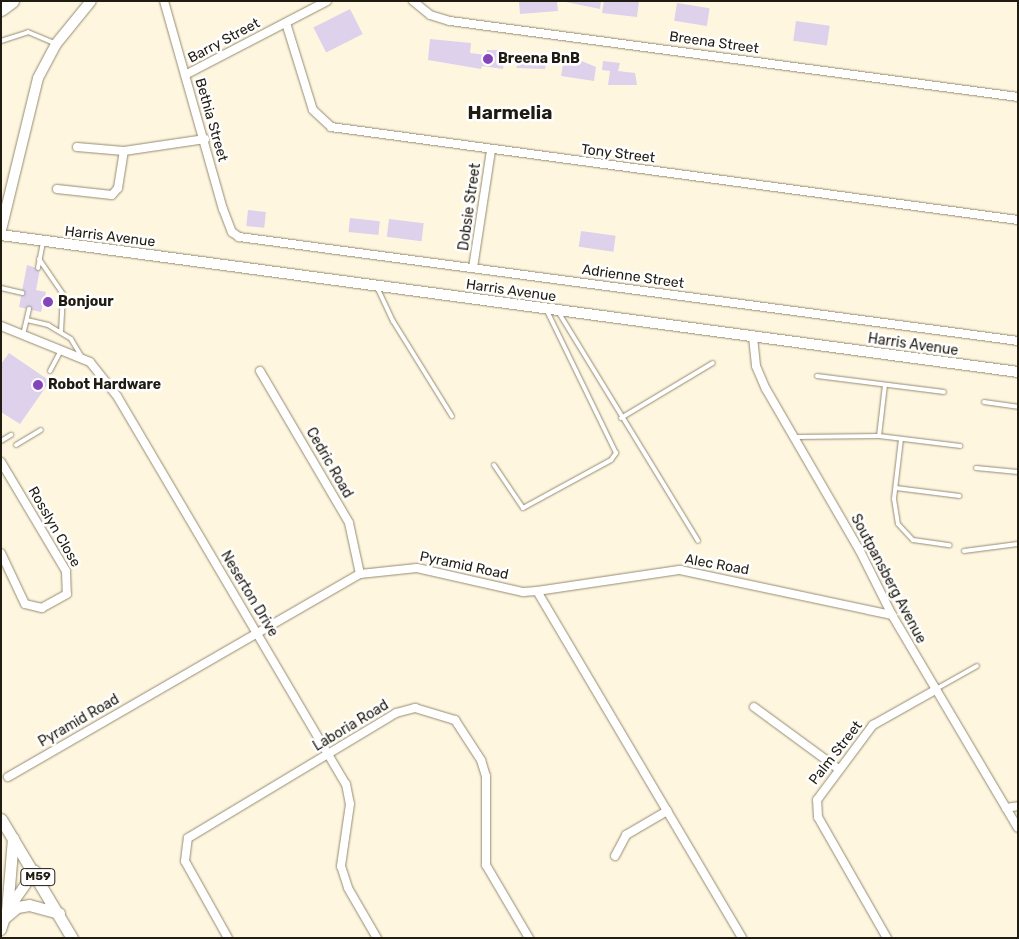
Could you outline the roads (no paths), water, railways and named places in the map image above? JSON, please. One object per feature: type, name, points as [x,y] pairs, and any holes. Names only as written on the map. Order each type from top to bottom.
[{"type":"highway","points":[[1,8],[12,1]]},
{"type":"main road","points":[[1,230],[1,223],[38,78],[56,44],[90,1]]},
{"type":"main road","name":"Harris Avenue","points":[[1,235],[1018,372]]},
{"type":"main road","name":"M59","points":[[1,819],[72,938]]},
{"type":"main road","points":[[1,930],[5,914],[13,837]]},
{"type":"main road","points":[[5,914],[34,872]]},
{"type":"main road","points":[[5,914],[17,907],[29,905],[58,913]]},
{"type":"street","name":"Bethia Street","points":[[164,1],[230,229],[244,238]]},
{"type":"street","name":"Barry Street","points":[[185,76],[328,1]]},
{"type":"street","name":"Breena Street","points":[[413,1],[430,15],[450,21],[1018,97]]},
{"type":"street","name":"Tony Street","points":[[286,23],[314,110],[326,125],[491,150],[1018,220]]},
{"type":"street","points":[[77,147],[124,151],[205,139]]},
{"type":"street","name":"Dobsie Street","points":[[473,268],[491,150]]},
{"type":"street","points":[[57,189],[106,196],[115,193],[124,151]]},
{"type":"street","name":"Adrienne Street","points":[[244,238],[1018,341]]},
{"type":"street","name":"Neserton Drive","points":[[1,326],[82,357],[94,364],[108,383],[329,754],[350,798],[342,872],[377,938]]},
{"type":"street","name":"Soutpansberg Avenue","points":[[753,337],[756,366],[892,615],[1018,828]]},
{"type":"street","name":"Cedric Road","points":[[260,371],[349,523],[360,574]]},
{"type":"street","name":"Rosslyn Close","points":[[1,462],[66,571],[68,594],[42,608],[25,604],[1,553]]},
{"type":"street","name":"Pyramid Road","points":[[8,777],[257,631],[360,574],[417,568],[523,592],[537,591]]},
{"type":"street","name":"Alec Road","points":[[537,591],[680,570],[892,615]]},
{"type":"street","points":[[537,591],[742,938]]},
{"type":"street","name":"Palm Street","points":[[887,938],[816,813],[818,796],[837,768],[873,726],[935,690]]},
{"type":"street","points":[[754,707],[837,768]]},
{"type":"street","name":"Laboria Road","points":[[228,938],[184,861],[188,838],[404,709],[428,710],[455,720],[485,769],[486,866],[529,938]]},
{"type":"street","points":[[1006,808],[1018,806]]},
{"type":"street","points":[[615,856],[626,835],[667,811]]},
{"type":"lane","points":[[1,41],[28,32],[56,44]]},
{"type":"lane","points":[[38,268],[43,242]]},
{"type":"lane","points":[[39,259],[63,294],[60,332]]},
{"type":"lane","points":[[377,287],[393,321],[452,416]]},
{"type":"lane","points":[[1,288],[22,293]]},
{"type":"lane","points":[[24,335],[29,309]]},
{"type":"lane","points":[[494,465],[523,508],[611,460],[616,453],[615,445],[546,309]]},
{"type":"lane","points":[[558,311],[698,541]]},
{"type":"lane","points":[[27,320],[60,332],[79,346],[82,357]]},
{"type":"lane","points":[[50,371],[61,349]]},
{"type":"lane","points":[[622,418],[713,363]]},
{"type":"lane","points":[[817,376],[944,392]]},
{"type":"lane","points":[[879,436],[885,385]]},
{"type":"lane","points":[[984,402],[1018,407]]},
{"type":"lane","points":[[16,445],[41,430]]},
{"type":"lane","points":[[1,441],[11,435]]},
{"type":"lane","points":[[796,437],[879,436],[960,446]]},
{"type":"lane","points":[[901,439],[896,488],[896,520],[907,536],[950,545]]},
{"type":"lane","points":[[976,468],[1018,472]]},
{"type":"lane","points":[[896,488],[959,496]]},
{"type":"lane","points":[[964,551],[1018,544]]},
{"type":"lane","points":[[935,690],[977,666]]},
{"type":"place","name":"Breena BnB","points":[[488,59]]},
{"type":"place","name":"Bonjour","points":[[48,302]]},
{"type":"place","name":"Robot Hardware","points":[[38,385]]},
{"type":"district","name":"Harmelia","points":[[510,113]]}]
